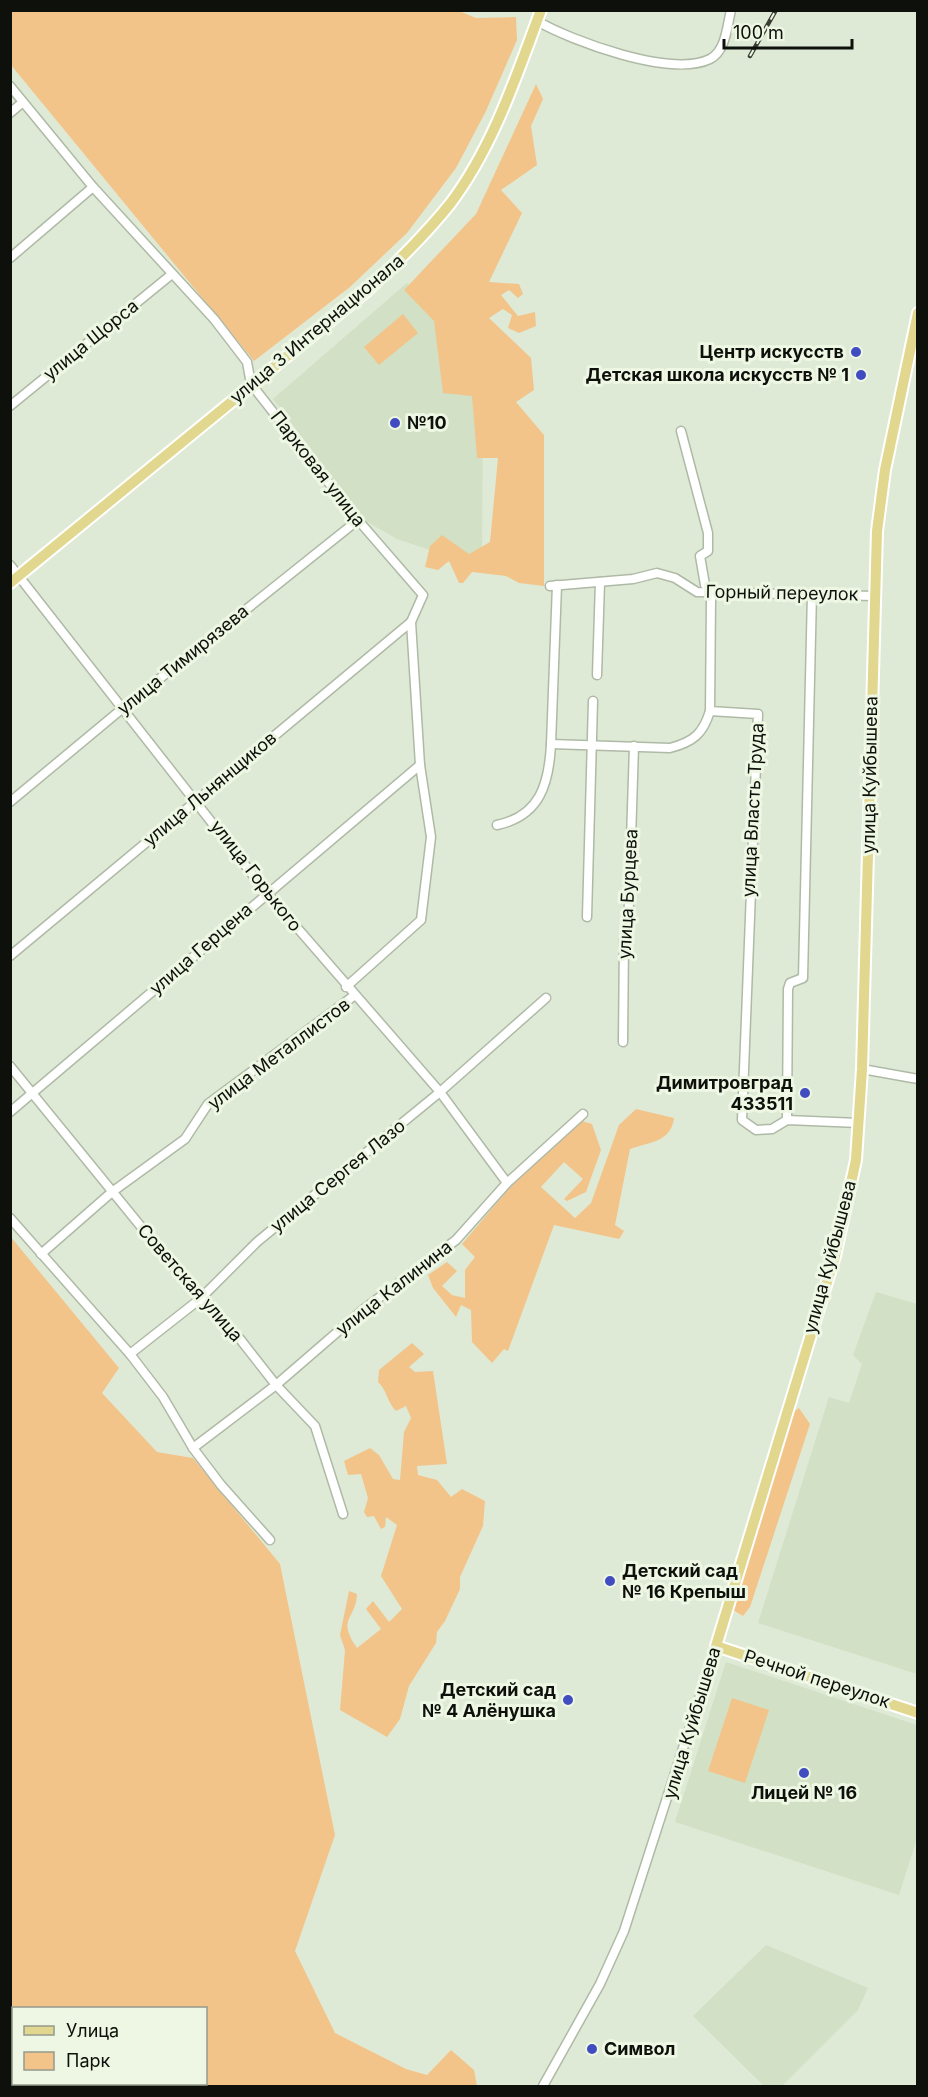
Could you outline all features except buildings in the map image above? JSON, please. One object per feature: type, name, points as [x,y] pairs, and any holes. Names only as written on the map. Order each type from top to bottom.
[{"type":"main road","name":"улица 3 Интернационала","points":[[15,579],[368,290],[413,247],[451,202],[482,153],[507,100],[539,16]]},
{"type":"main road","name":"улица Куйбышева","points":[[716,1646],[848,1207],[859,1123],[862,1069],[877,531],[885,470],[918,313]]},
{"type":"main road","name":"Речной переулок","points":[[716,1646],[918,1713]]},
{"type":"street","points":[[539,16],[599,49],[664,62],[689,63],[710,59],[722,49],[731,10]]},
{"type":"street","name":"Парковая улица","points":[[10,86],[93,187],[214,319],[247,362],[251,384],[358,520],[423,595],[411,622],[420,765],[431,853],[421,920],[346,987]]},
{"type":"street","points":[[10,113],[23,102]]},
{"type":"street","points":[[10,258],[93,187]]},
{"type":"street","name":"улица Щорса","points":[[10,406],[172,274]]},
{"type":"street","points":[[497,825],[514,821],[536,804],[547,776],[551,744],[670,748],[688,744],[701,733],[710,711],[711,599],[714,593],[705,585],[700,556],[708,550],[708,533],[681,431]]},
{"type":"street","name":"улица Тимирязева","points":[[10,802],[123,708],[358,520]]},
{"type":"street","name":"улица Горького","points":[[10,565],[15,579],[123,708],[267,893],[346,987],[440,1092],[507,1183]]},
{"type":"street","name":"Горный переулок","points":[[551,744],[554,586],[657,573],[675,578],[697,592],[875,596]]},
{"type":"street","points":[[597,675],[600,582]]},
{"type":"street","points":[[812,593],[803,978],[790,982],[788,989],[787,1120],[859,1123]]},
{"type":"street","name":"улица Льнянщиков","points":[[10,956],[411,622]]},
{"type":"street","points":[[587,917],[593,701]]},
{"type":"street","name":"улица Власть Труда","points":[[710,711],[758,714],[742,1120],[756,1130],[772,1129],[787,1120]]},
{"type":"street","name":"улица Бурцева","points":[[623,1042],[624,940],[628,933],[634,746]]},
{"type":"street","name":"улица Герцена","points":[[10,1112],[420,765]]},
{"type":"street","name":"улица Металлистов","points":[[41,1254],[112,1192],[185,1139],[208,1104],[355,995]]},
{"type":"street","name":"улица Сергея Лазо","points":[[130,1354],[200,1299],[257,1242],[440,1092],[546,998]]},
{"type":"street","name":"Советская улица","points":[[10,1066],[200,1299],[240,1339],[276,1385],[315,1426],[344,1514]]},
{"type":"street","points":[[862,1069],[918,1080]]},
{"type":"street","name":"улица Калинина","points":[[193,1448],[276,1385],[364,1310],[456,1240],[507,1183],[583,1114]]},
{"type":"street","points":[[10,1218],[130,1354],[163,1397],[193,1448],[221,1485],[270,1540]]},
{"type":"street","name":"улица Куйбышева","points":[[543,2086],[600,1984],[624,1931],[716,1646]]},
{"type":"shaded area","points":[[407,283],[442,321],[483,391],[482,559],[451,557],[397,539],[366,521],[273,399]]},
{"type":"shaded area","points":[[876,1292],[917,1304],[917,1674],[758,1623],[829,1397],[849,1403],[862,1364],[853,1355]]},
{"type":"shaded area","name":"Лицей № 16","points":[[726,1662],[917,1725],[917,1838],[899,1895],[675,1822]]},
{"type":"shaded area","points":[[766,1945],[868,1988],[858,2010],[782,2086],[764,2086],[693,2016]]},
{"type":"green space","points":[[10,11],[459,11],[476,18],[516,17],[517,40],[486,111],[456,168],[407,233],[350,287],[254,361],[11,65]]},
{"type":"green space","points":[[536,84],[543,99],[531,126],[537,165],[501,190],[522,213],[489,282],[519,284],[523,294],[518,298],[509,290],[501,295],[518,316],[535,312],[536,326],[519,333],[508,328],[512,315],[503,309],[489,318],[531,358],[534,390],[516,402],[544,435],[544,586],[519,583],[506,576],[472,572],[463,583],[459,583],[449,561],[438,570],[425,567],[430,546],[442,535],[469,554],[490,542],[498,458],[477,458],[472,396],[443,393],[434,321],[404,290],[476,214]]},
{"type":"green space","points":[[403,314],[418,333],[379,365],[364,347]]},
{"type":"green space","points":[[636,1109],[674,1118],[669,1132],[664,1137],[630,1149],[615,1225],[624,1231],[619,1239],[554,1225],[508,1351],[504,1349],[492,1363],[472,1342],[471,1310],[461,1305],[456,1317],[433,1288],[428,1275],[447,1262],[457,1271],[442,1286],[452,1295],[465,1298],[465,1270],[475,1257],[462,1244],[512,1185],[582,1121],[592,1124],[601,1150],[586,1192],[567,1201],[564,1199],[583,1179],[564,1162],[541,1187],[575,1218],[591,1203],[619,1125]]},
{"type":"green space","points":[[10,1236],[119,1368],[102,1393],[157,1452],[193,1458],[280,1564],[335,1835],[295,1951],[335,2033],[406,2069],[427,2075],[451,2050],[474,2070],[477,2086],[11,2086]]},
{"type":"green space","points":[[412,1343],[424,1354],[409,1367],[415,1372],[433,1371],[447,1464],[417,1466],[418,1475],[437,1480],[451,1497],[462,1489],[485,1501],[483,1526],[460,1577],[460,1589],[445,1621],[437,1632],[436,1643],[409,1686],[400,1719],[387,1737],[340,1710],[345,1650],[340,1635],[349,1591],[357,1594],[348,1631],[357,1648],[381,1629],[366,1609],[373,1601],[389,1622],[402,1609],[381,1576],[397,1525],[386,1517],[385,1527],[381,1529],[374,1516],[367,1517],[364,1512],[368,1498],[361,1474],[348,1475],[344,1461],[370,1448],[379,1455],[393,1479],[400,1480],[404,1432],[411,1418],[406,1406],[396,1411],[393,1407],[378,1382],[379,1370]]},
{"type":"green space","points":[[799,1408],[810,1424],[750,1607],[743,1616],[733,1610],[793,1412]]},
{"type":"green space","points":[[732,1698],[769,1710],[745,1783],[708,1771]]},
{"type":"railway","points":[[750,56],[776,10]]},
{"type":"place","name":"Центр искусств","points":[[856,352]]},
{"type":"place","name":"Детская школа искусств № 1","points":[[861,375]]},
{"type":"place","name":"№10","points":[[395,423]]},
{"type":"place","name":"Димитровград 433511","points":[[805,1093]]},
{"type":"place","name":"Детский сад № 16 Крепыш","points":[[610,1581]]},
{"type":"place","name":"Детский сад № 4 Алёнушка","points":[[568,1700]]},
{"type":"place","name":"Лицей № 16","points":[[804,1773]]},
{"type":"place","name":"Символ","points":[[592,2049]]}]
